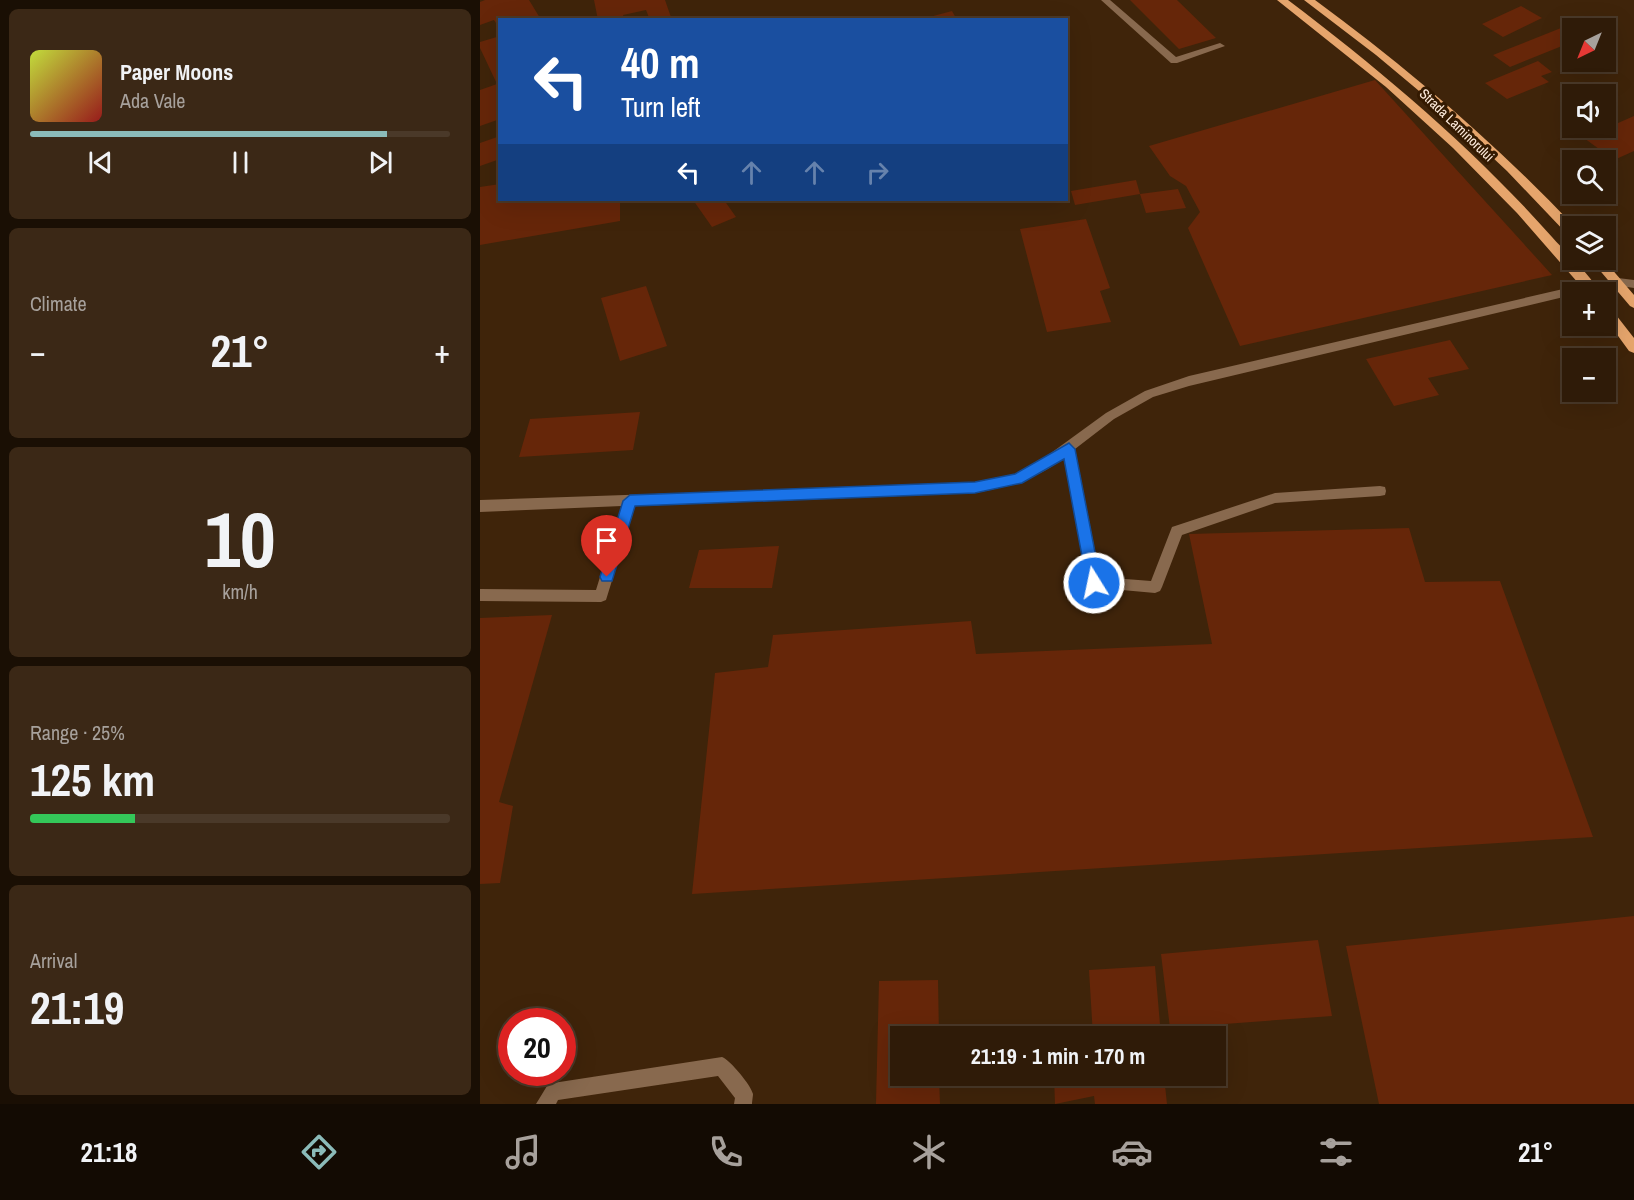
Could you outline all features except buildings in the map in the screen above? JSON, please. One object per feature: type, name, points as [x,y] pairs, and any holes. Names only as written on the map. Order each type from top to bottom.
[{"type":"main road","name":"Strada Laminorului","points":[[1282,0],[1386,80],[1460,146],[1527,216],[1584,282]]},
{"type":"main road","name":"Strada Laminorului","points":[[1309,0],[1408,74],[1441,102],[1490,147],[1562,222]]},
{"type":"main road","points":[[1607,270],[1634,303]]},
{"type":"main road","points":[[1616,324],[1634,348]]},
{"type":"lane","points":[[1105,0],[1174,61],[1220,46]]},
{"type":"lane","points":[[1618,282],[1634,284]]},
{"type":"lane","points":[[480,506],[975,488],[1017,479],[1046,465],[1110,416],[1149,394],[1189,381],[1562,297]]},
{"type":"lane","points":[[1069,449],[1094,583],[1155,587],[1177,531],[1275,498],[1380,491]]},
{"type":"lane","points":[[480,595],[602,596],[630,501]]},
{"type":"lane","points":[[545,1104],[553,1092],[722,1066],[744,1095],[743,1104]]},
{"type":"route","points":[[607,577],[630,501],[975,488],[1017,479],[1046,465],[1069,449],[1094,583]]}]
